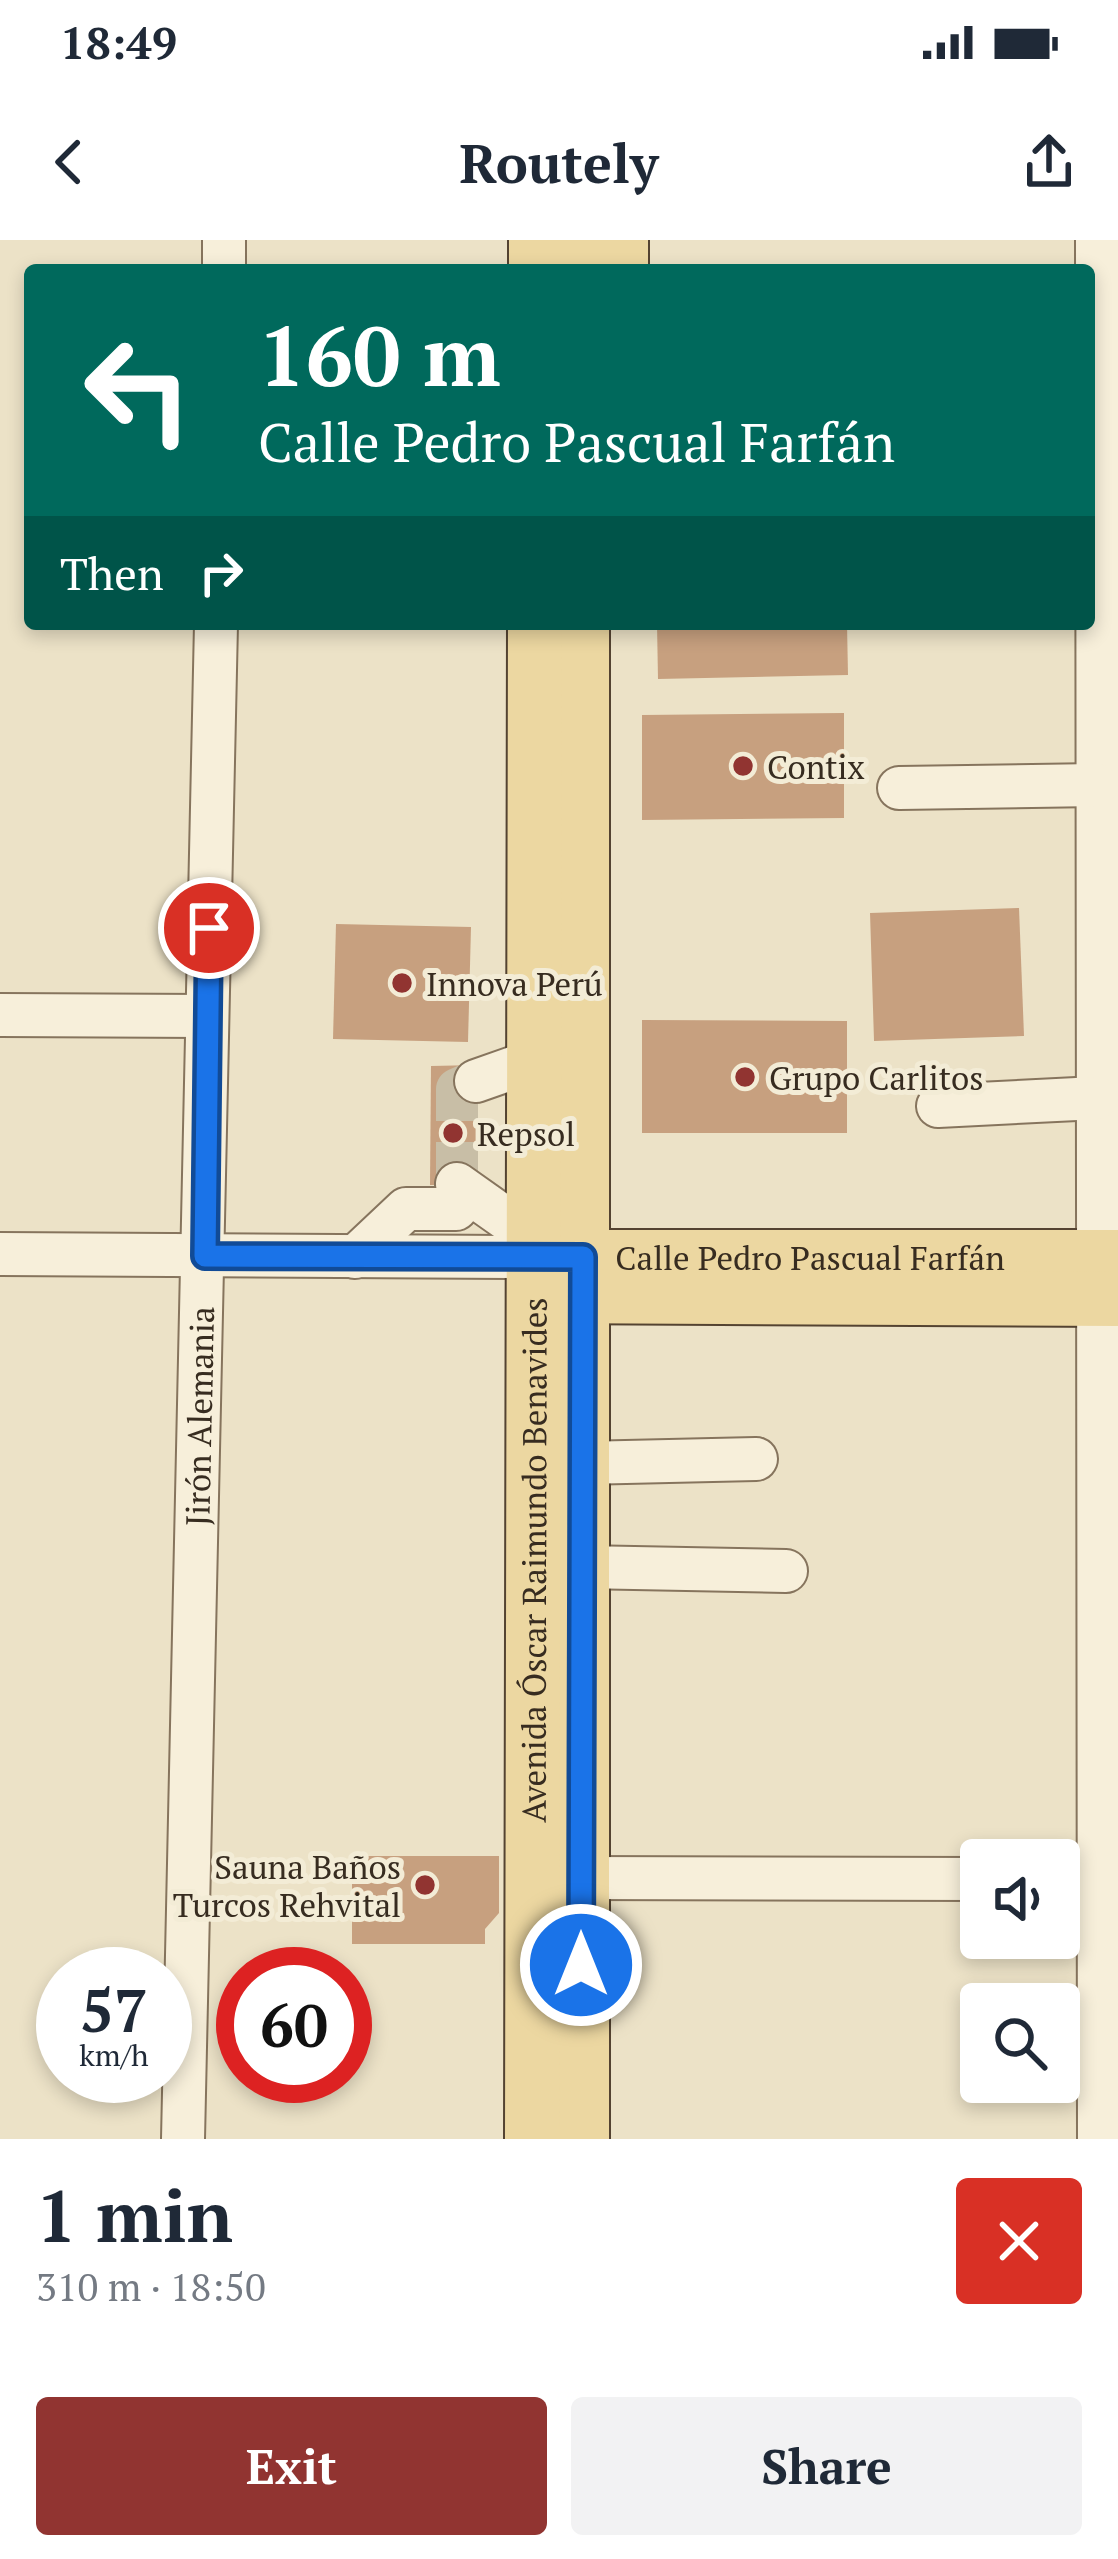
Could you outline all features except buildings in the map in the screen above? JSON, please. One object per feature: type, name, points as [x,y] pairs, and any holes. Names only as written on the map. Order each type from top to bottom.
[{"type":"main road","name":"Avenida Óscar Raimundo Benavides","points":[[532,2139],[541,1267],[533,1061],[535,630]]},
{"type":"main road","name":"Avenida Óscar Raimundo Benavides","points":[[582,630],[541,1267],[582,1463],[582,2139]]},
{"type":"main road","name":"Avenida Óscar Raimundo Benavides","points":[[541,1267],[618,1048],[620,630]]},
{"type":"main road","name":"Calle Pedro Pascual Farfán","points":[[541,1267],[1109,1278]]},
{"type":"street","points":[[1097,240],[1107,447],[1097,785],[1097,1098],[1109,1278],[1092,1880],[1106,2117]]},
{"type":"street","name":"Jirón Alemania","points":[[183,2139],[216,630]]},
{"type":"street","points":[[899,788],[1097,785]]},
{"type":"street","points":[[0,1016],[207,1016]]},
{"type":"street","points":[[476,1081],[533,1061]]},
{"type":"street","points":[[938,1106],[1097,1098]]},
{"type":"street","points":[[355,1257],[406,1209],[456,1197],[541,1267]]},
{"type":"street","name":"Calle Pedro Pascual Farfán","points":[[0,1254],[355,1257],[541,1267]]},
{"type":"street","points":[[582,1463],[756,1459]]},
{"type":"street","points":[[582,1567],[785,1571]]},
{"type":"street","points":[[581,1878],[960,1879]]},
{"type":"tunnel","points":[[457,1184],[457,1089],[476,1081]]},
{"type":"place","name":"Contix","points":[[743,766]]},
{"type":"place","name":"Innova Perú","points":[[402,983]]},
{"type":"place","name":"Grupo Carlitos","points":[[745,1077]]},
{"type":"place","name":"Repsol","points":[[453,1133]]},
{"type":"place","name":"Sauna Baños Turcos Rehvital","points":[[425,1885]]},
{"type":"route","points":[[209,928],[205,1256],[583,1257],[581,1965]]}]
